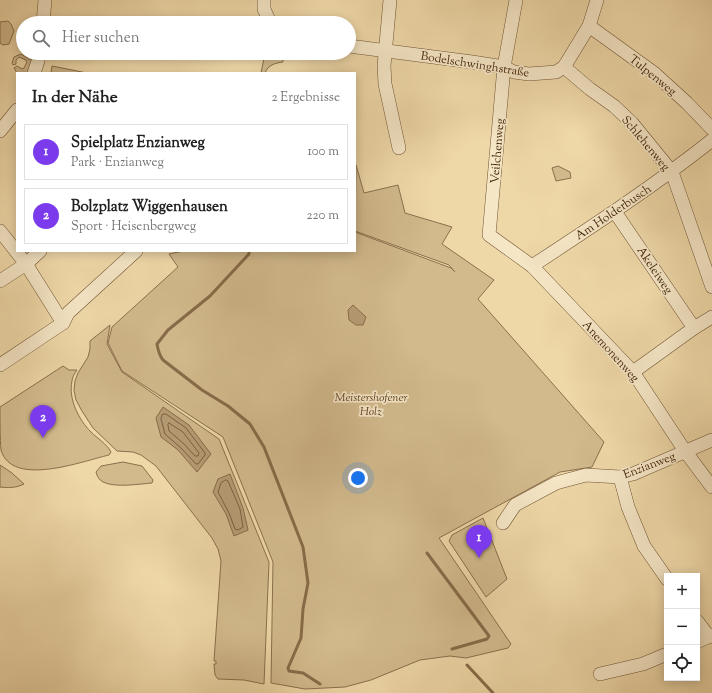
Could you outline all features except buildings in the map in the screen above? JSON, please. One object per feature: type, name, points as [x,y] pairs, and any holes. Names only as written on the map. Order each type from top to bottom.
[{"type":"street","points":[[44,16],[45,0]]},
{"type":"street","points":[[264,0],[264,9],[267,16]]},
{"type":"street","points":[[390,0],[384,66],[385,84],[399,148]]},
{"type":"street","name":"Veilchenweg","points":[[489,235],[504,67],[516,0]]},
{"type":"street","points":[[564,67],[589,26],[596,0]]},
{"type":"street","name":"Tulpenweg","points":[[589,26],[654,73],[687,103],[712,129]]},
{"type":"street","name":"Bodelschwinghstraße","points":[[356,47],[504,67],[514,72],[529,74],[556,72],[564,67]]},
{"type":"street","points":[[34,72],[38,60]]},
{"type":"street","name":"Schlehenweg","points":[[564,67],[590,89],[614,106],[632,124],[672,172],[712,286]]},
{"type":"street","points":[[0,131],[16,111]]},
{"type":"street","name":"Am Holderbusch","points":[[532,266],[615,212],[672,172],[712,140]]},
{"type":"street","name":"Akeleiweg","points":[[615,212],[694,328]]},
{"type":"street","points":[[0,231],[16,251]]},
{"type":"street","name":"Anemonenweg","points":[[489,235],[532,266],[633,372],[685,451],[712,487]]},
{"type":"street","points":[[17,252],[26,264],[43,304],[63,323]]},
{"type":"street","points":[[0,282],[26,264],[39,252]]},
{"type":"street","points":[[0,365],[63,323],[68,313],[135,252]]},
{"type":"street","points":[[633,372],[694,328],[712,317]]},
{"type":"street","name":"Enzianweg","points":[[503,523],[515,505],[556,483],[586,475],[620,477],[632,474],[712,440]]},
{"type":"street","points":[[620,477],[628,507],[644,546],[664,575]]},
{"type":"street","points":[[700,626],[706,638]]},
{"type":"street","points":[[600,674],[643,664],[664,655]]},
{"type":"green space","points":[[8,21],[14,31],[9,44],[3,45],[0,43],[0,22]]},
{"type":"green space","points":[[16,56],[16,64],[13,65],[12,63],[14,57]]},
{"type":"green space","points":[[26,60],[32,61],[29,72],[16,72],[14,68],[17,66],[22,69],[27,62]]},
{"type":"green space","points":[[264,60],[283,60],[283,62],[272,65],[266,72],[261,72]]},
{"type":"green space","points":[[52,66],[82,72],[51,72]]},
{"type":"green space","name":"Meistershofener Holz","points":[[356,165],[364,193],[398,185],[405,213],[452,227],[442,244],[494,280],[478,299],[604,442],[592,467],[560,472],[439,538],[511,644],[508,648],[466,658],[450,656],[420,660],[371,680],[345,687],[305,689],[271,683],[273,562],[223,437],[122,371],[108,343],[112,327],[178,267],[169,254],[178,252],[356,252],[356,232],[451,268],[455,272],[449,265],[356,231]]},
{"type":"green space","points":[[558,166],[570,172],[571,178],[556,181],[552,168]]},
{"type":"green space","points":[[110,325],[107,344],[122,372],[219,439],[269,562],[264,684],[244,680],[218,679],[215,675],[214,664],[216,664],[216,661],[214,661],[221,561],[218,549],[212,538],[156,466],[141,455],[133,452],[117,451],[93,428],[76,400],[74,390],[75,381],[88,357],[90,341]]},
{"type":"green space","points":[[63,366],[69,370],[77,370],[72,378],[71,388],[73,402],[82,422],[111,452],[109,455],[49,469],[33,470],[19,468],[8,461],[1,450],[0,407]]},
{"type":"green space","points":[[123,462],[142,466],[153,480],[152,483],[114,485],[103,482],[98,478],[96,472],[101,466]]},
{"type":"green space","points":[[0,465],[24,484],[6,488],[0,487]]},
{"type":"green space","points":[[483,518],[507,579],[486,597],[449,541],[452,535]]},
{"type":"water","points":[[353,305],[366,317],[363,325],[356,325],[349,320],[348,310]]},
{"type":"water","points":[[163,407],[189,425],[211,454],[197,472],[178,450],[161,437],[156,418]]},
{"type":"water","points":[[230,474],[243,508],[248,530],[234,536],[226,514],[213,492],[218,479]]},
{"type":"waterway","points":[[249,252],[249,254],[210,296],[168,330],[157,344],[163,360],[202,390],[228,406],[250,424],[264,447],[303,547],[308,583],[303,609],[301,638],[288,668],[289,671],[303,673],[320,684]]},
{"type":"waterway","points":[[427,553],[489,636],[487,639],[452,649]]},
{"type":"waterway","points":[[467,665],[493,693]]},
{"type":"place","name":"Bolzplatz Wiggenhausen","points":[[43,438]]},
{"type":"place","name":"Spielplatz Enzianweg","points":[[479,558]]}]
